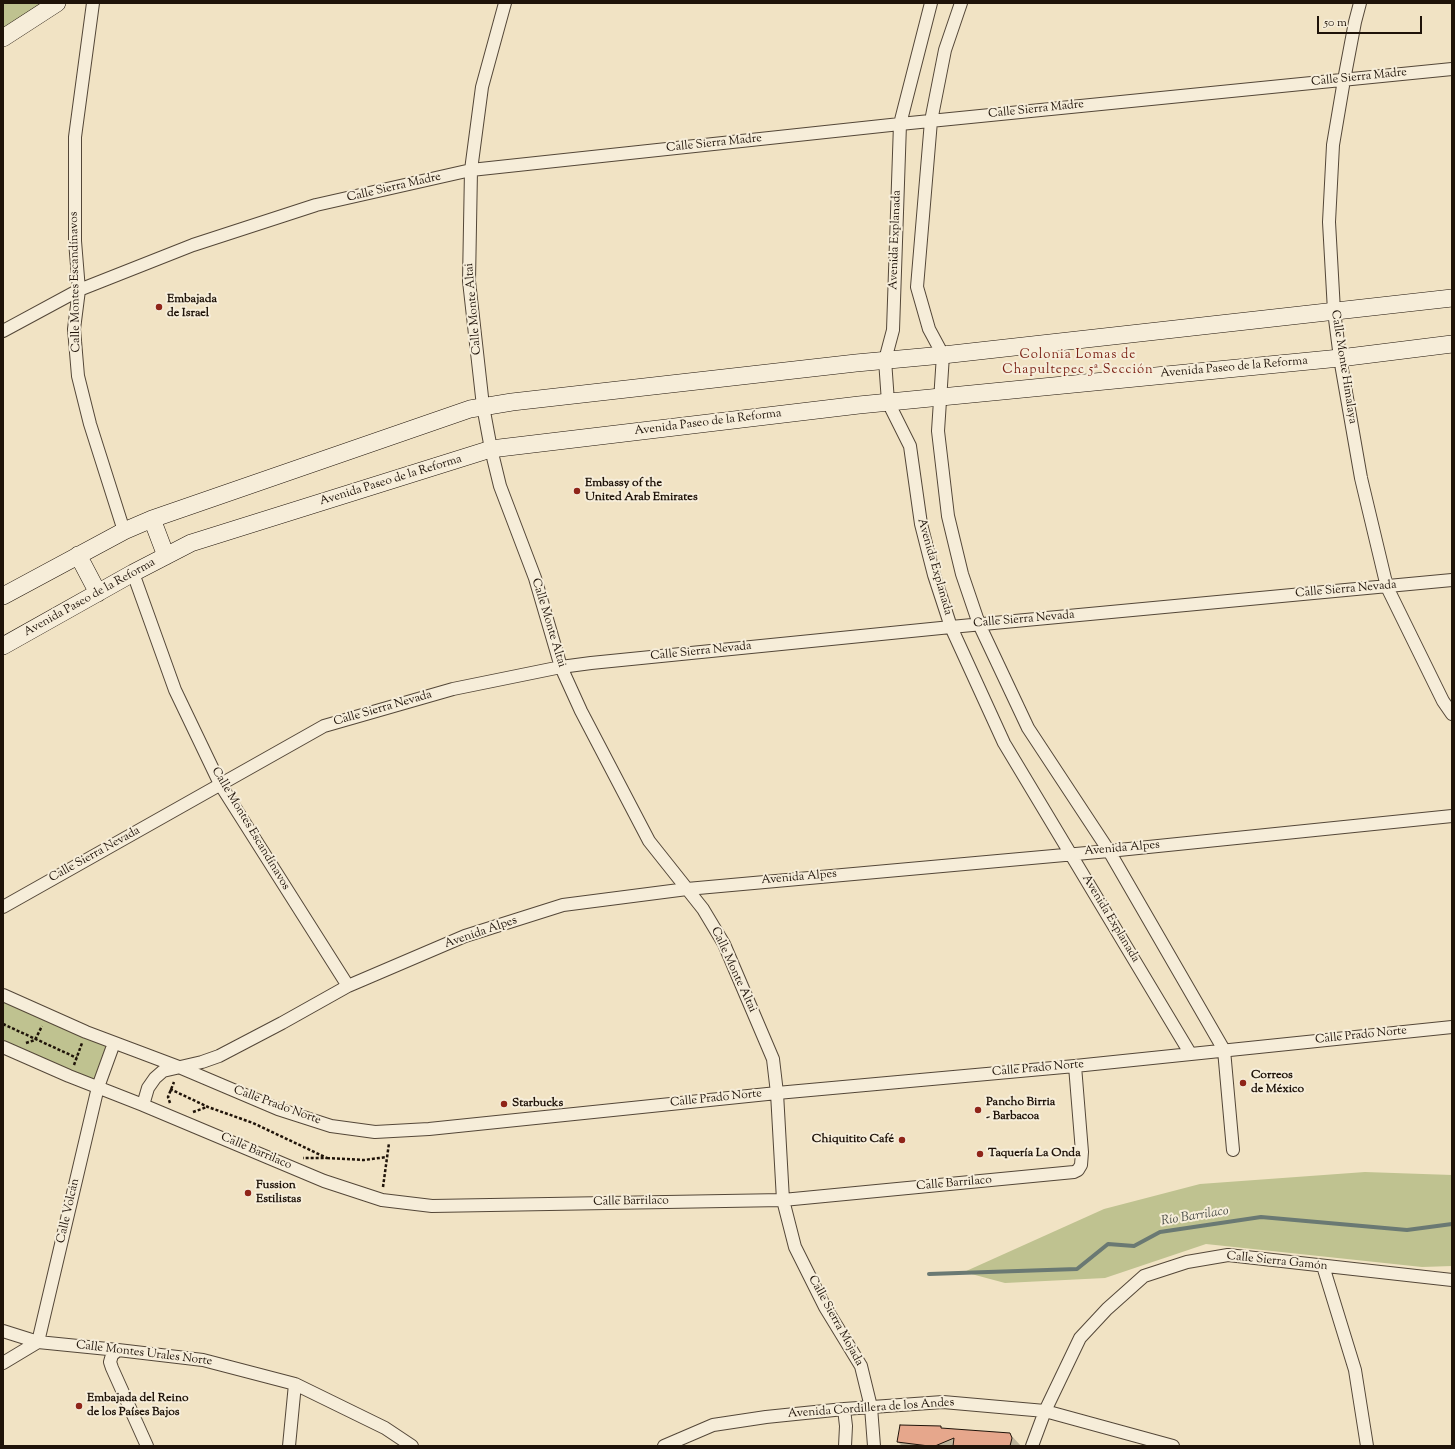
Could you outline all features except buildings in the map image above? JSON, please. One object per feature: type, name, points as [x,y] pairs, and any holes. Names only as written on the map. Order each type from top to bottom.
[{"type":"main road","points":[[3,38],[57,3]]},
{"type":"main road","points":[[3,596],[124,531],[152,519],[470,408],[885,360],[943,355],[1452,298]]},
{"type":"main road","name":"Avenida Paseo de la Reforma","points":[[3,646],[191,543],[491,449],[941,396],[1340,358],[1452,344]]},
{"type":"main road","points":[[152,519],[166,556]]},
{"type":"main road","points":[[78,555],[98,593]]},
{"type":"street","name":"Calle Montes Escandínavos","points":[[93,3],[76,137],[75,241],[79,290],[74,329],[78,376],[90,424],[124,531]]},
{"type":"street","name":"Calle Monte Altai","points":[[505,3],[482,87],[470,170],[470,281],[483,406],[491,449],[500,486],[535,578],[560,667],[581,711],[649,841],[703,909],[724,944],[773,1059],[777,1093],[783,1200]]},
{"type":"street","name":"Avenida Explanada","points":[[931,3],[900,124],[893,330],[885,360],[888,402],[910,446],[920,524],[934,575],[951,627],[1004,743],[1190,1054]]},
{"type":"street","name":"Avenida Explanada","points":[[961,3],[945,50],[931,121],[916,287],[929,329],[943,355],[938,431],[948,516],[962,574],[980,624],[1028,728],[1109,851],[1224,1050]]},
{"type":"street","name":"Calle Monte Himalaya","points":[[1360,3],[1344,80],[1334,145],[1329,222],[1334,311],[1340,358],[1361,478],[1387,587],[1443,701],[1452,714]]},
{"type":"street","name":"Calle Sierra Madre","points":[[3,331],[79,290],[193,245],[316,205],[470,170],[900,124],[1452,69]]},
{"type":"street","name":"Calle Montes Escandínavos","points":[[133,574],[175,690],[220,784],[348,986]]},
{"type":"street","name":"Calle Sierra Nevada","points":[[3,907],[324,726],[453,689],[560,667],[980,624],[1452,580]]},
{"type":"street","name":"Avenida Alpes","points":[[143,1105],[148,1088],[155,1078],[163,1071],[202,1062],[219,1056],[348,986],[465,936],[563,906],[687,888],[1071,853],[1109,851],[1452,816]]},
{"type":"street","name":"Calle Prado Norte","points":[[3,995],[86,1032],[179,1067],[278,1109],[331,1126],[375,1132],[429,1129],[777,1093],[1075,1066],[1452,1027]]},
{"type":"street","name":"Calle Volcán","points":[[38,1342],[98,1087],[114,1043]]},
{"type":"street","points":[[5,1048],[98,1087]]},
{"type":"street","points":[[1224,1050],[1233,1150]]},
{"type":"street","name":"Calle Barrilaco","points":[[98,1087],[324,1181],[382,1200],[432,1206],[783,1200],[1074,1172],[1078,1170],[1081,1165],[1082,1152],[1075,1066]]},
{"type":"street","name":"Calle Sierra Mojada","points":[[783,1200],[795,1247],[825,1307],[861,1366],[871,1407],[874,1446]]},
{"type":"street","name":"Calle Sierra Gamón","points":[[1032,1446],[1045,1410],[1080,1338],[1107,1309],[1144,1276],[1187,1262],[1228,1255],[1452,1280]]},
{"type":"street","points":[[1323,1266],[1355,1370],[1367,1446]]},
{"type":"street","name":"Calle Montes Urales Norte","points":[[3,1332],[38,1342],[203,1360],[295,1384],[385,1428],[412,1446]]},
{"type":"street","points":[[3,1362],[38,1342]]},
{"type":"street","points":[[118,1350],[112,1355],[110,1362],[147,1446]]},
{"type":"street","points":[[289,1446],[295,1384]]},
{"type":"street","name":"Avenida Cordillera de los Andes","points":[[664,1446],[713,1425],[766,1417],[844,1409],[943,1402],[1045,1410],[1173,1446]]},
{"type":"street","points":[[844,1409],[846,1426],[845,1446]]},
{"type":"path","points":[[5,1048],[35,1040],[47,1015]]},
{"type":"path","points":[[3,1024],[77,1058]]},
{"type":"path","points":[[69,1076],[86,1032]]},
{"type":"path","points":[[171,1105],[168,1097],[170,1089],[176,1080]]},
{"type":"path","points":[[170,1089],[208,1107],[253,1123],[327,1158]]},
{"type":"path","points":[[188,1124],[187,1114],[208,1107]]},
{"type":"path","points":[[382,1200],[390,1131]]},
{"type":"path","points":[[277,1161],[297,1158],[364,1160],[387,1157]]},
{"type":"green space","points":[[3,3],[49,3],[3,34]]},
{"type":"green space","points":[[3,995],[114,1043],[98,1087],[3,1047]]},
{"type":"green space","points":[[1365,1172],[1452,1175],[1452,1266],[1422,1267],[1206,1244],[1105,1278],[1005,1283],[964,1272],[1104,1209],[1200,1184]]},
{"type":"waterway","name":"Río Barrilaco","points":[[929,1274],[1077,1269],[1108,1244],[1134,1246],[1160,1232],[1261,1217],[1407,1230],[1452,1224]]},
{"type":"place","name":"Embajada de Israel","points":[[159,307]]},
{"type":"place","name":"Embassy of the United Arab Emirates","points":[[577,491]]},
{"type":"place","name":"Correos de México","points":[[1243,1083]]},
{"type":"place","name":"Starbucks","points":[[504,1104]]},
{"type":"place","name":"Pancho Birria - Barbacoa","points":[[978,1110]]},
{"type":"place","name":"Chiquitito Café","points":[[902,1140]]},
{"type":"place","name":"Taquería La Onda","points":[[980,1154]]},
{"type":"place","name":"Fussion Estilistas","points":[[248,1193]]},
{"type":"place","name":"Embajada del Reino de los Países Bajos","points":[[79,1406]]},
{"type":"district","name":"Colonia Lomas de Chapultepec 5ª Sección","points":[[1078,364]]}]
